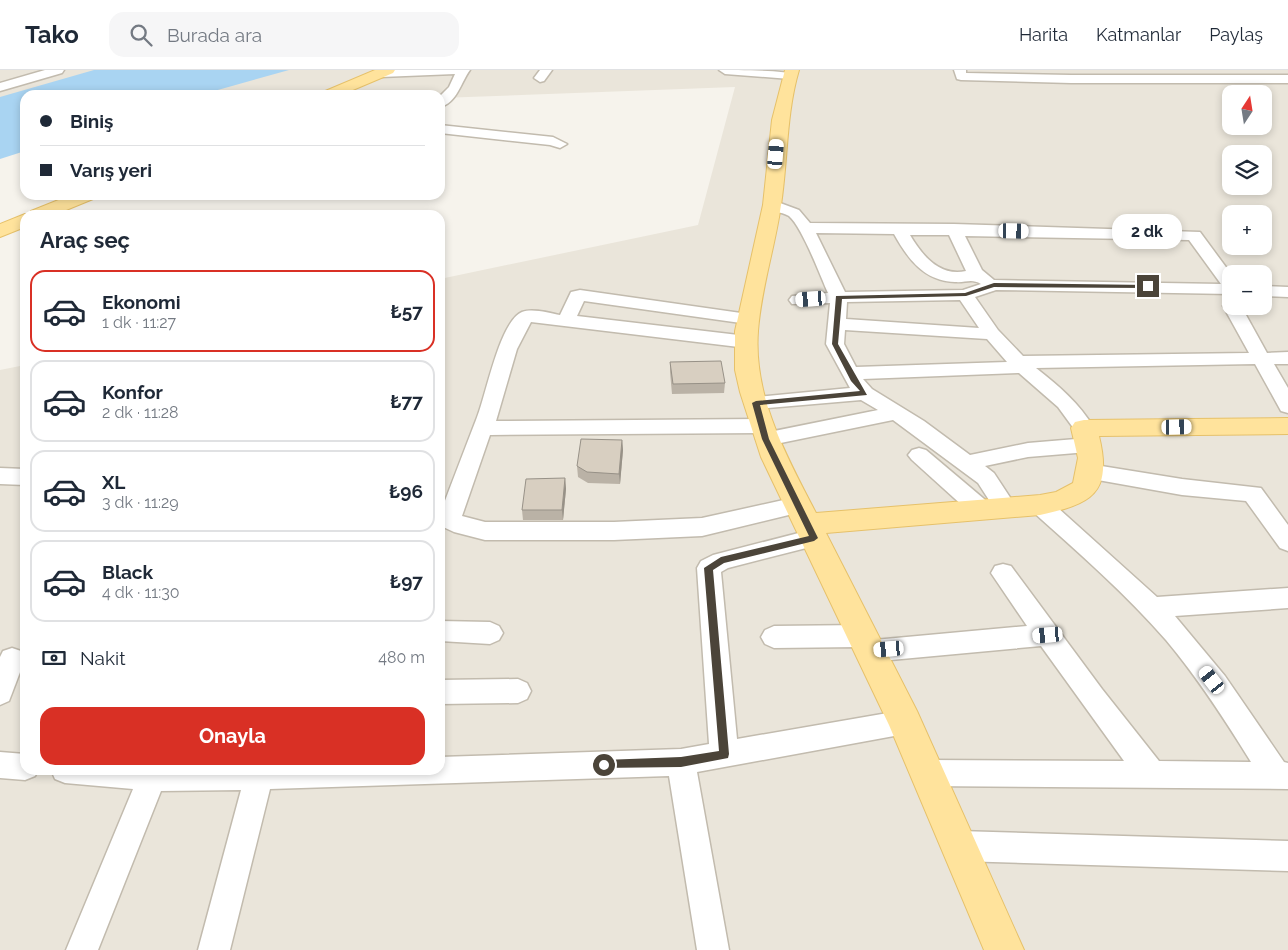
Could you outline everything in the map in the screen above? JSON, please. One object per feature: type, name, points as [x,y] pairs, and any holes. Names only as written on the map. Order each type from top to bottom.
[{"type":"main road","points":[[340,90],[385,71]]},
{"type":"main road","points":[[791,73],[780,119],[772,205],[748,331],[747,369],[761,423],[806,522],[905,722],[1004,950]]},
{"type":"main road","points":[[50,210],[75,200]]},
{"type":"main road","points":[[0,231],[20,222]]},
{"type":"main road","points":[[806,522],[994,509],[1040,505],[1063,500],[1085,488],[1091,458],[1086,436],[1288,426]]},
{"type":"street","points":[[0,87],[58,70]]},
{"type":"street","points":[[385,71],[464,70],[454,89],[445,98]]},
{"type":"street","points":[[725,70],[791,73]]},
{"type":"street","points":[[960,70],[961,76],[1280,76]]},
{"type":"street","points":[[445,130],[553,141],[560,144]]},
{"type":"street","points":[[772,205],[794,213],[806,228],[839,297],[835,324],[835,344],[850,373],[865,393],[986,478],[994,509]]},
{"type":"street","points":[[806,228],[954,229],[1194,235],[1222,279]]},
{"type":"street","points":[[900,229],[916,258],[930,272],[954,277],[968,276],[975,273]]},
{"type":"street","points":[[954,229],[975,273],[994,285]]},
{"type":"street","points":[[798,300],[839,297],[966,294],[994,285],[1074,284],[1222,288]]},
{"type":"street","points":[[1272,291],[1288,292]]},
{"type":"street","points":[[566,320],[577,296],[580,294],[748,331]]},
{"type":"street","points":[[966,294],[992,334],[1020,364],[1066,402],[1086,436],[967,463]]},
{"type":"street","points":[[1236,315],[1288,406]]},
{"type":"street","points":[[445,518],[482,428],[484,428],[511,341],[522,318],[527,316],[748,331]]},
{"type":"street","points":[[835,324],[992,334]]},
{"type":"street","points":[[850,373],[1020,364],[1288,358]]},
{"type":"street","points":[[761,423],[865,393]]},
{"type":"street","points":[[484,428],[761,423],[897,414]]},
{"type":"street","points":[[920,455],[994,509]]},
{"type":"street","points":[[1089,472],[1182,487],[1253,494],[1288,542]]},
{"type":"street","points":[[0,476],[20,477]]},
{"type":"street","points":[[1040,505],[1175,633],[1282,776]]},
{"type":"street","points":[[445,520],[485,531],[614,531],[806,522]]},
{"type":"street","points":[[724,754],[709,568],[721,560],[806,522]]},
{"type":"street","points":[[1003,572],[1152,774]]},
{"type":"street","points":[[1150,608],[1288,598]]},
{"type":"street","points":[[445,631],[490,634]]},
{"type":"street","points":[[774,637],[866,644],[1048,635]]},
{"type":"street","points":[[0,693],[12,659]]},
{"type":"street","points":[[445,692],[518,691]]},
{"type":"street","points":[[445,769],[681,762],[905,722]]},
{"type":"street","points":[[681,762],[713,950]]},
{"type":"street","points":[[927,773],[1282,776]]},
{"type":"street","points":[[127,775],[175,779],[244,775],[214,950]]},
{"type":"street","points":[[82,950],[152,777]]},
{"type":"street","points":[[959,846],[1288,856]]},
{"type":"shaded area","points":[[0,70],[1288,70],[1288,950],[0,950],[0,370],[20,366],[20,775],[445,775],[445,278],[698,225],[735,87],[445,98],[445,90],[20,90],[20,99],[0,114]]},
{"type":"water","points":[[94,70],[289,70],[218,90],[24,90]]},
{"type":"water","points":[[20,91],[20,153],[0,159],[0,97]]},
{"type":"building","points":[[721,361],[725,383],[673,384],[670,362]]},
{"type":"building","points":[[581,439],[622,440],[619,474],[587,472],[577,466]]},
{"type":"building","points":[[565,478],[562,510],[522,510],[526,479]]},
{"type":"route","points":[[604,765],[681,762],[724,754],[709,568],[721,560],[814,538],[766,439],[756,403],[865,393],[854,381],[835,344],[835,324],[839,297],[966,294],[994,285],[1074,284],[1148,286]]}]
